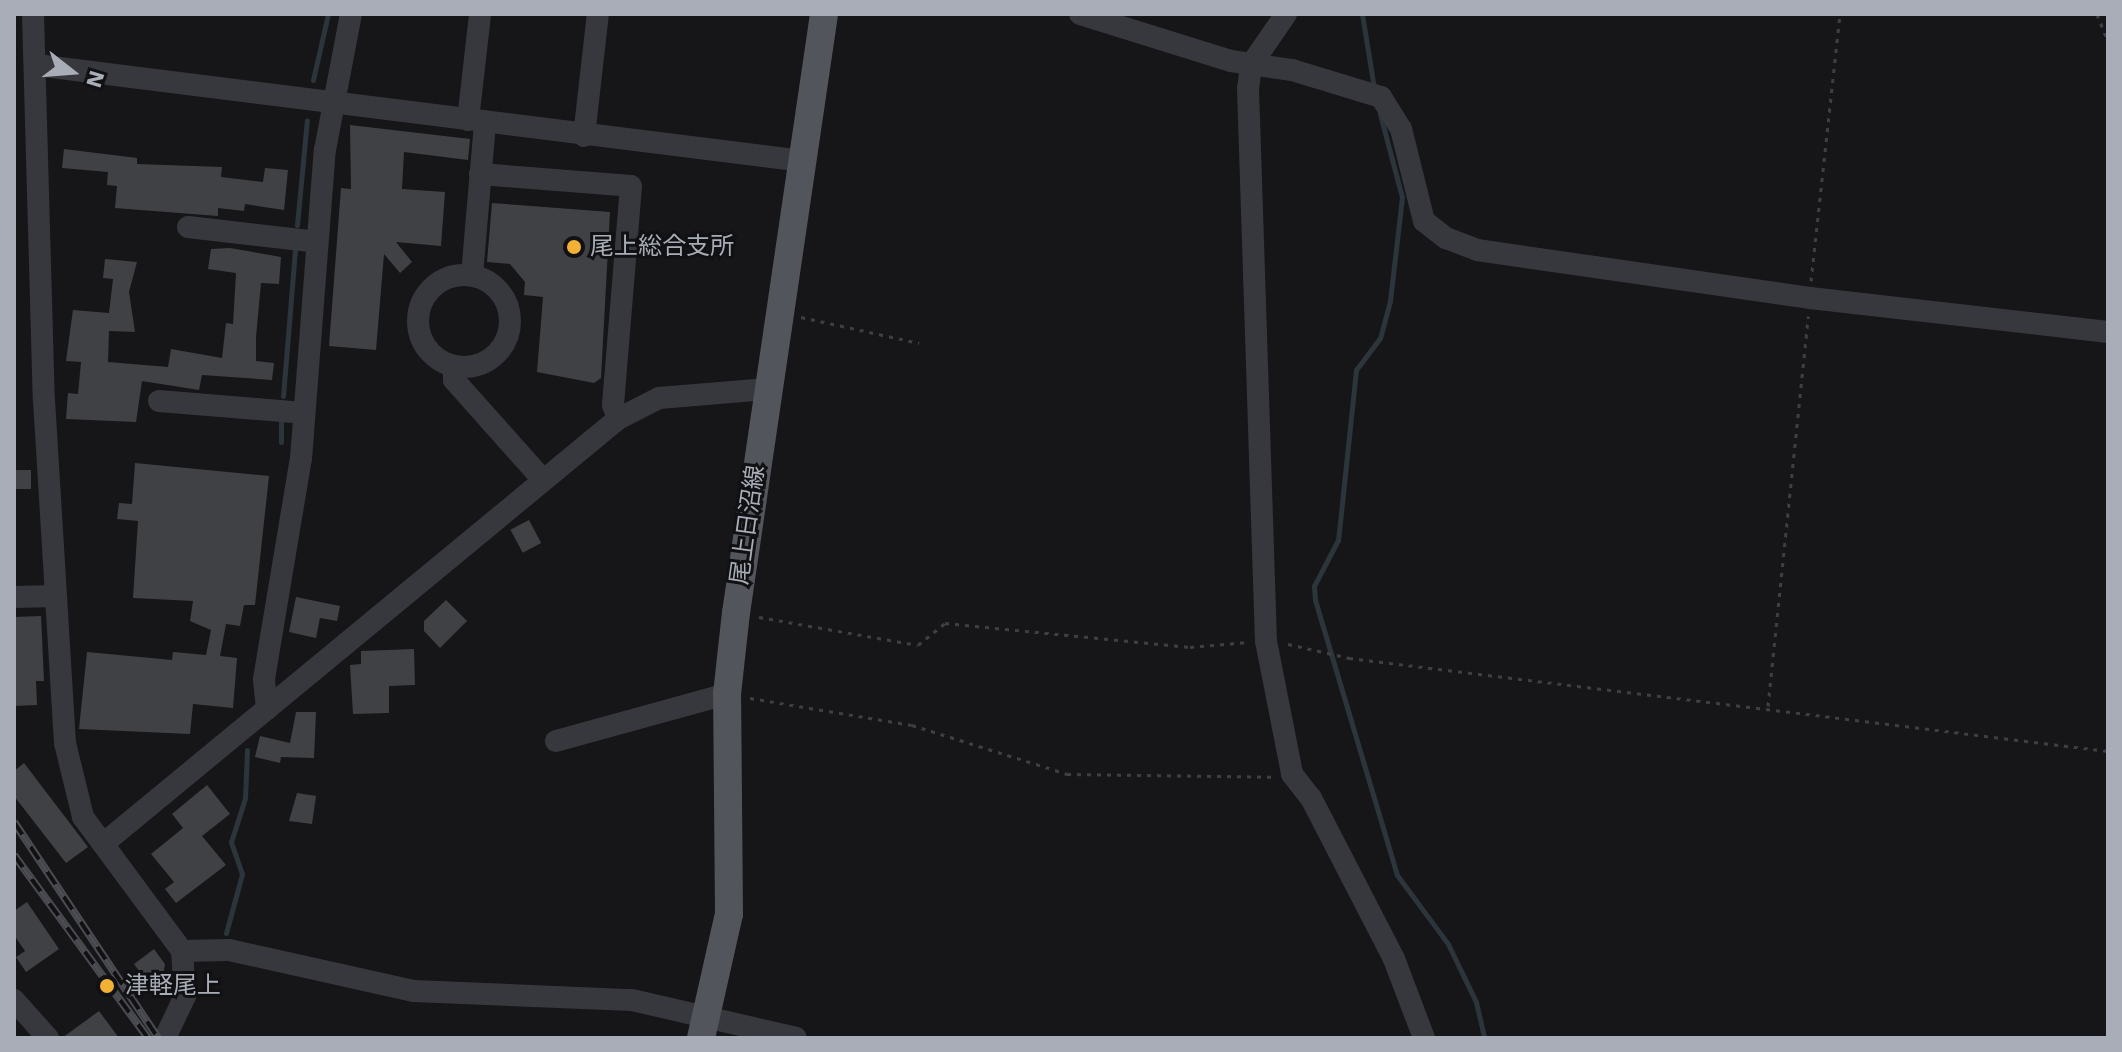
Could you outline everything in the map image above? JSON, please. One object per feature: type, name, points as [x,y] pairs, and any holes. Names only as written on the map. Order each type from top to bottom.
[{"type":"main road","name":"尾上日沼線","points":[[704,1029],[729,914],[727,694],[766,389],[824,14]]},
{"type":"street","points":[[33,14],[55,596],[69,772],[83,817],[182,951],[185,996],[165,1038]]},
{"type":"street","points":[[267,709],[264,679],[293,517],[332,103],[351,14]]},
{"type":"street","points":[[472,275],[480,174],[476,121],[480,14]]},
{"type":"street","points":[[584,136],[598,14]]},
{"type":"street","points":[[1080,14],[1251,65],[1292,70],[1381,97],[1401,129],[1424,221],[1446,238],[1477,250],[1810,298],[2108,332]]},
{"type":"street","points":[[1286,14],[1251,65],[1266,641],[1292,774],[1311,798],[1394,959],[1424,1038]]},
{"type":"street","points":[[36,65],[802,161]]},
{"type":"street","points":[[480,174],[631,186],[613,405],[618,419]]},
{"type":"street","points":[[188,227],[317,242]]},
{"type":"street","points":[[472,275],[507,299],[508,336],[487,364],[454,366],[427,350],[417,318],[422,296],[431,286],[472,275]]},
{"type":"street","points":[[454,366],[454,380],[543,480]]},
{"type":"street","points":[[103,844],[618,419],[659,398],[766,389]]},
{"type":"street","points":[[159,401],[304,413]]},
{"type":"street","points":[[14,597],[55,596]]},
{"type":"street","points":[[556,741],[727,694]]},
{"type":"street","points":[[182,951],[229,950],[414,991],[632,1000],[704,1029],[796,1038]]},
{"type":"street","points":[[14,1000],[48,1038]]},
{"type":"path","points":[[1840,14],[1768,706],[2108,751]]},
{"type":"path","points":[[2097,14],[2108,41]]},
{"type":"path","points":[[779,313],[919,343]]},
{"type":"path","points":[[727,694],[912,725],[1067,774],[1244,781],[1292,774]]},
{"type":"building","points":[[350,125],[470,139],[468,160],[404,152],[402,189],[445,192],[441,246],[396,242],[412,262],[400,273],[384,254],[376,350],[329,346],[341,188],[351,189]]},
{"type":"building","points":[[64,149],[137,158],[137,164],[222,167],[221,177],[263,182],[265,168],[288,170],[284,210],[245,204],[244,211],[218,208],[218,216],[115,208],[117,186],[107,185],[108,172],[62,168]]},
{"type":"building","points":[[492,203],[610,212],[601,378],[594,383],[537,372],[543,297],[524,295],[525,282],[510,264],[487,262]]},
{"type":"building","points":[[230,248],[281,257],[279,284],[261,283],[256,337],[256,361],[274,363],[272,380],[202,375],[199,390],[142,381],[136,422],[66,419],[68,393],[78,394],[81,362],[66,361],[73,310],[109,313],[113,279],[103,278],[105,259],[137,262],[129,292],[135,332],[109,331],[108,362],[168,367],[171,349],[222,358],[226,323],[233,324],[236,273],[208,269],[211,249]]},
{"type":"building","points":[[135,463],[269,476],[255,605],[244,605],[240,626],[226,624],[220,656],[237,658],[233,708],[193,704],[190,734],[79,729],[87,652],[172,660],[173,652],[206,655],[211,630],[190,621],[193,601],[133,598],[138,521],[117,519],[119,503],[132,504]]},
{"type":"building","points":[[14,470],[31,470],[31,489],[14,489]]},
{"type":"building","points":[[529,520],[541,543],[523,553],[510,530]]},
{"type":"building","points":[[296,597],[340,606],[337,621],[320,618],[316,638],[289,632]]},
{"type":"building","points":[[446,600],[467,621],[440,648],[424,631],[424,621]]},
{"type":"building","points":[[41,616],[44,681],[36,681],[37,705],[14,706],[14,617]]},
{"type":"building","points":[[414,649],[415,685],[389,686],[389,713],[353,714],[350,665],[361,664],[361,651]]},
{"type":"building","points":[[296,712],[316,712],[314,758],[281,757],[280,763],[255,757],[260,736],[290,743]]},
{"type":"building","points":[[24,763],[88,847],[66,863],[14,796],[14,771]]},
{"type":"building","points":[[207,785],[230,814],[202,836],[226,865],[176,903],[165,889],[174,882],[151,854],[183,828],[172,814]]},
{"type":"building","points":[[297,793],[316,796],[312,824],[289,821]]},
{"type":"building","points":[[27,902],[59,949],[26,972],[16,957],[25,951],[14,935],[14,911]]},
{"type":"building","points":[[154,949],[165,964],[159,998],[134,964]]},
{"type":"building","points":[[99,1011],[119,1038],[62,1038]]},
{"type":"waterway","points":[[313,80],[328,14]]},
{"type":"waterway","points":[[1362,14],[1374,88]]},
{"type":"waterway","points":[[1380,114],[1402,197],[1390,301],[1380,338],[1356,370],[1338,540],[1314,586],[1315,600],[1397,875],[1448,944],[1476,1002],[1484,1038]]},
{"type":"waterway","points":[[297,225],[307,120]]},
{"type":"waterway","points":[[283,396],[295,249]]},
{"type":"waterway","points":[[281,423],[281,442]]},
{"type":"waterway","points":[[226,933],[242,874],[231,842],[245,798],[247,750]]},
{"type":"railway","points":[[14,822],[158,1038]]},
{"type":"railway","points":[[14,855],[148,1038]]},
{"type":"place","name":"尾上総合支所","points":[[574,247]]},
{"type":"place","name":"津軽尾上","points":[[107,986]]}]
